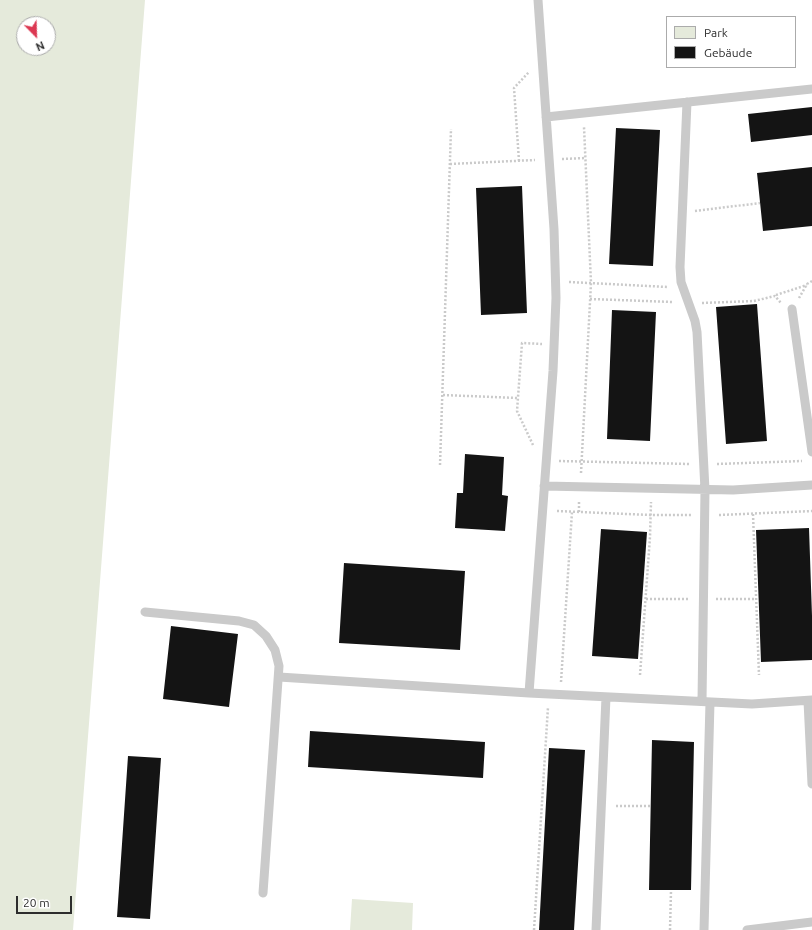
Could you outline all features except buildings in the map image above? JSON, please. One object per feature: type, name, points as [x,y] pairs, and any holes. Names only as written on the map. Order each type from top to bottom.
[{"type":"lane","points":[[529,693],[554,344],[556,282],[554,229],[538,0]]},
{"type":"lane","points":[[546,117],[812,89]]},
{"type":"lane","points":[[686,102],[680,267],[682,288],[695,321],[697,332],[705,490],[706,702],[704,930]]},
{"type":"lane","points":[[792,309],[812,452]]},
{"type":"lane","points":[[544,486],[733,490],[812,485]]},
{"type":"lane","points":[[145,612],[239,621],[254,625],[266,636],[275,650],[279,666],[279,677],[264,894]]},
{"type":"lane","points":[[279,677],[560,695],[752,704],[810,700],[812,784]]},
{"type":"lane","points":[[596,930],[606,697]]},
{"type":"lane","points":[[747,930],[812,922]]},
{"type":"path","points":[[519,161],[514,88],[542,58]]},
{"type":"path","points":[[579,512],[591,284],[584,113]]},
{"type":"path","points":[[440,465],[451,129]]},
{"type":"path","points":[[450,164],[586,158]]},
{"type":"path","points":[[682,212],[760,203]]},
{"type":"path","points":[[775,296],[812,281]]},
{"type":"path","points":[[556,282],[682,288]]},
{"type":"path","points":[[792,309],[807,284]]},
{"type":"path","points":[[554,344],[522,343],[518,398],[518,411],[532,444],[546,461],[704,464],[806,461]]},
{"type":"path","points":[[443,395],[518,398]]},
{"type":"path","points":[[640,675],[651,489]]},
{"type":"path","points":[[542,510],[650,515],[753,514],[812,511]]},
{"type":"path","points":[[560,695],[572,512]]},
{"type":"path","points":[[753,514],[759,675]]},
{"type":"path","points":[[534,930],[548,694]]},
{"type":"path","points":[[601,806],[651,806]]},
{"type":"path","points":[[670,930],[671,891]]},
{"type":"green space","points":[[0,0],[145,0],[73,930],[0,930]]},
{"type":"green space","points":[[352,899],[413,903],[412,930],[350,930]]}]
